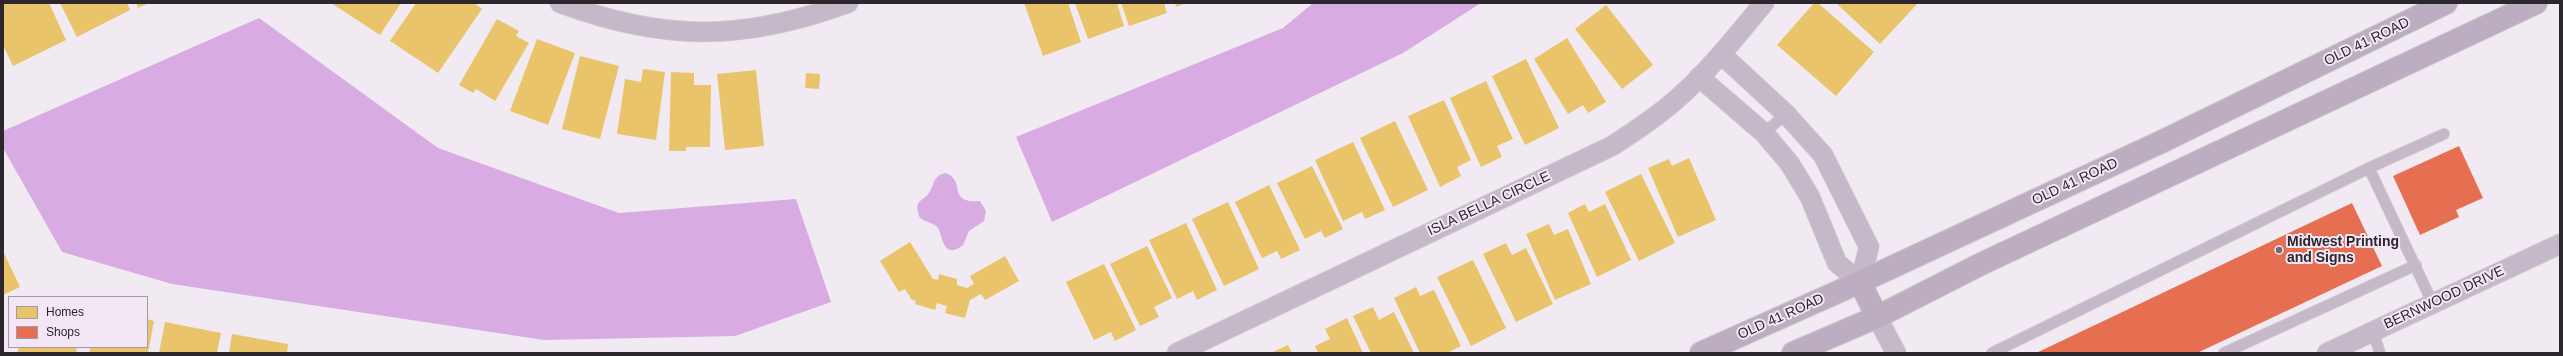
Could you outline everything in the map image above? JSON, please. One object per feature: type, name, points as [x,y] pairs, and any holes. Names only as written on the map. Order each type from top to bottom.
[{"type":"street","points":[[560,3],[628,25],[671,31],[715,32],[762,28],[848,3]]},
{"type":"street","name":"ISLA BELLA CIRCLE","points":[[1177,353],[1612,146],[1648,122],[1679,97],[1721,54],[1764,3]]},
{"type":"street","name":"OLD 41 ROAD","points":[[1701,353],[1860,282],[2203,122],[2446,3]]},
{"type":"street","points":[[1793,353],[1877,317],[1981,264],[2536,3]]},
{"type":"street","points":[[1721,54],[1786,114],[1823,155],[1869,247],[1860,282]]},
{"type":"street","points":[[1699,77],[1764,134],[1790,164],[1810,197],[1837,263],[1860,282],[1896,353]]},
{"type":"street","name":"BERNWOOD DRIVE","points":[[2327,353],[2560,244]]},
{"type":"lane","points":[[1764,134],[1786,114]]},
{"type":"lane","points":[[1992,353],[2369,168],[2444,134]]},
{"type":"lane","points":[[2369,168],[2416,265],[2433,304]]},
{"type":"lane","points":[[2224,353],[2416,265]]},
{"type":"lane","points":[[2372,332],[2380,353]]},
{"type":"shaded area","points":[[1313,3],[1481,3],[1403,53],[1052,222],[1016,137],[1283,28]]},
{"type":"shaded area","points":[[259,18],[438,148],[619,213],[796,199],[831,302],[735,336],[544,340],[172,284],[62,252],[3,148],[3,131]]},
{"type":"shaded area","points":[[946,173],[954,179],[959,195],[962,198],[969,201],[980,201],[986,211],[984,221],[969,231],[963,245],[951,250],[944,245],[937,227],[920,218],[917,207],[918,204],[928,195],[937,177]]},
{"type":"building: Homes","points":[[3,3],[49,3],[66,40],[13,66],[3,45]]},
{"type":"building: Homes","points":[[60,3],[127,3],[130,10],[77,37]]},
{"type":"building: Homes","points":[[136,3],[149,3],[138,8]]},
{"type":"building: Homes","points":[[331,3],[401,3],[380,35]]},
{"type":"building: Homes","points":[[416,3],[474,3],[482,9],[438,73],[390,41]]},
{"type":"building: Homes","points":[[1024,3],[1068,3],[1081,42],[1043,56]]},
{"type":"building: Homes","points":[[1075,3],[1117,3],[1124,26],[1088,39]]},
{"type":"building: Homes","points":[[1121,3],[1164,3],[1167,13],[1129,26]]},
{"type":"building: Homes","points":[[1175,3],[1186,3],[1176,7]]},
{"type":"building: Homes","points":[[1814,3],[1818,3],[1874,52],[1836,96],[1777,45]]},
{"type":"building: Homes","points":[[1836,3],[1918,3],[1880,44]]},
{"type":"building: Homes","points":[[1606,5],[1653,65],[1622,89],[1575,29]]},
{"type":"building: Homes","points":[[497,19],[519,31],[516,36],[529,43],[495,101],[476,89],[473,93],[459,85]]},
{"type":"building: Homes","points":[[1567,38],[1606,102],[1588,113],[1583,105],[1568,114],[1534,59]]},
{"type":"building: Homes","points":[[537,39],[575,53],[548,125],[510,111]]},
{"type":"building: Homes","points":[[580,56],[619,66],[600,139],[562,129]]},
{"type":"building: Homes","points":[[1526,59],[1559,128],[1525,145],[1492,76]]},
{"type":"building: Homes","points":[[643,69],[665,72],[656,140],[617,134],[625,79],[641,82]]},
{"type":"building: Homes","points":[[756,70],[764,146],[725,150],[717,74]]},
{"type":"building: Homes","points":[[671,72],[694,73],[694,85],[711,85],[710,147],[686,147],[686,151],[669,151]]},
{"type":"building: Homes","points":[[806,73],[820,74],[819,89],[805,88]]},
{"type":"building: Homes","points":[[1486,81],[1513,139],[1497,146],[1502,157],[1481,167],[1450,98]]},
{"type":"building: Homes","points":[[1444,100],[1471,160],[1457,167],[1461,176],[1440,187],[1408,116]]},
{"type":"building: Homes","points":[[1395,121],[1428,190],[1393,207],[1360,138]]},
{"type":"building: Homes","points":[[1353,142],[1385,210],[1365,219],[1362,212],[1343,221],[1315,160]]},
{"type":"building: Homes","points":[[1689,158],[1716,220],[1678,237],[1648,168],[1669,159],[1672,166]]},
{"type":"building: Homes","points":[[1312,166],[1343,229],[1325,238],[1321,231],[1305,239],[1277,183]]},
{"type":"building: Homes","points":[[1641,174],[1675,243],[1639,261],[1605,192]]},
{"type":"building: Homes","points":[[1269,185],[1300,250],[1281,259],[1277,251],[1262,258],[1235,202]]},
{"type":"building: Homes","points":[[1228,202],[1259,269],[1224,286],[1192,219]]},
{"type":"building: Homes","points":[[1585,204],[1589,212],[1605,204],[1631,260],[1597,277],[1568,213]]},
{"type":"building: Homes","points":[[1186,223],[1217,290],[1197,300],[1193,291],[1177,299],[1149,240]]},
{"type":"building: Homes","points":[[1549,224],[1554,235],[1568,229],[1591,284],[1555,300],[1526,234]]},
{"type":"building: Homes","points":[[910,242],[933,279],[938,280],[939,274],[957,279],[957,285],[967,288],[974,284],[970,276],[1005,256],[1019,281],[985,300],[981,294],[970,300],[965,318],[945,313],[947,306],[937,303],[935,310],[915,304],[916,301],[911,299],[905,289],[899,292],[880,261]]},
{"type":"building: Homes","points":[[1506,243],[1512,255],[1526,248],[1553,304],[1516,322],[1483,254]]},
{"type":"building: Homes","points":[[1147,246],[1172,298],[1154,307],[1159,317],[1140,326],[1110,264]]},
{"type":"building: Homes","points":[[3,251],[20,287],[3,295]]},
{"type":"building: Homes","points":[[1473,260],[1506,328],[1471,346],[1437,277]]},
{"type":"building: Homes","points":[[1104,264],[1136,330],[1115,341],[1111,332],[1094,340],[1066,282]]},
{"type":"building: Homes","points":[[1416,287],[1420,296],[1434,290],[1461,346],[1447,353],[1420,353],[1394,298]]},
{"type":"building: Homes","points":[[1373,307],[1379,320],[1394,312],[1414,353],[1371,353],[1353,316]]},
{"type":"building: Homes","points":[[1347,318],[1363,353],[1318,353],[1315,346],[1330,339],[1325,329]]},
{"type":"building: Homes","points":[[148,319],[154,321],[148,353],[89,353],[90,348],[148,348]]},
{"type":"building: Homes","points":[[165,322],[221,333],[217,353],[159,353]]},
{"type":"building: Homes","points":[[232,334],[288,344],[287,353],[229,353]]},
{"type":"building: Homes","points":[[1288,345],[1292,353],[1271,353]]},
{"type":"building: Homes","points":[[19,348],[77,348],[76,353],[17,353]]},
{"type":"building: Shops","points":[[2459,146],[2483,198],[2456,210],[2459,217],[2420,235],[2393,176]]},
{"type":"building: Shops","points":[[2352,203],[2382,266],[2197,353],[2036,353]]},
{"type":"place","name":"Midwest Printing and Signs","points":[[2279,250]]}]
